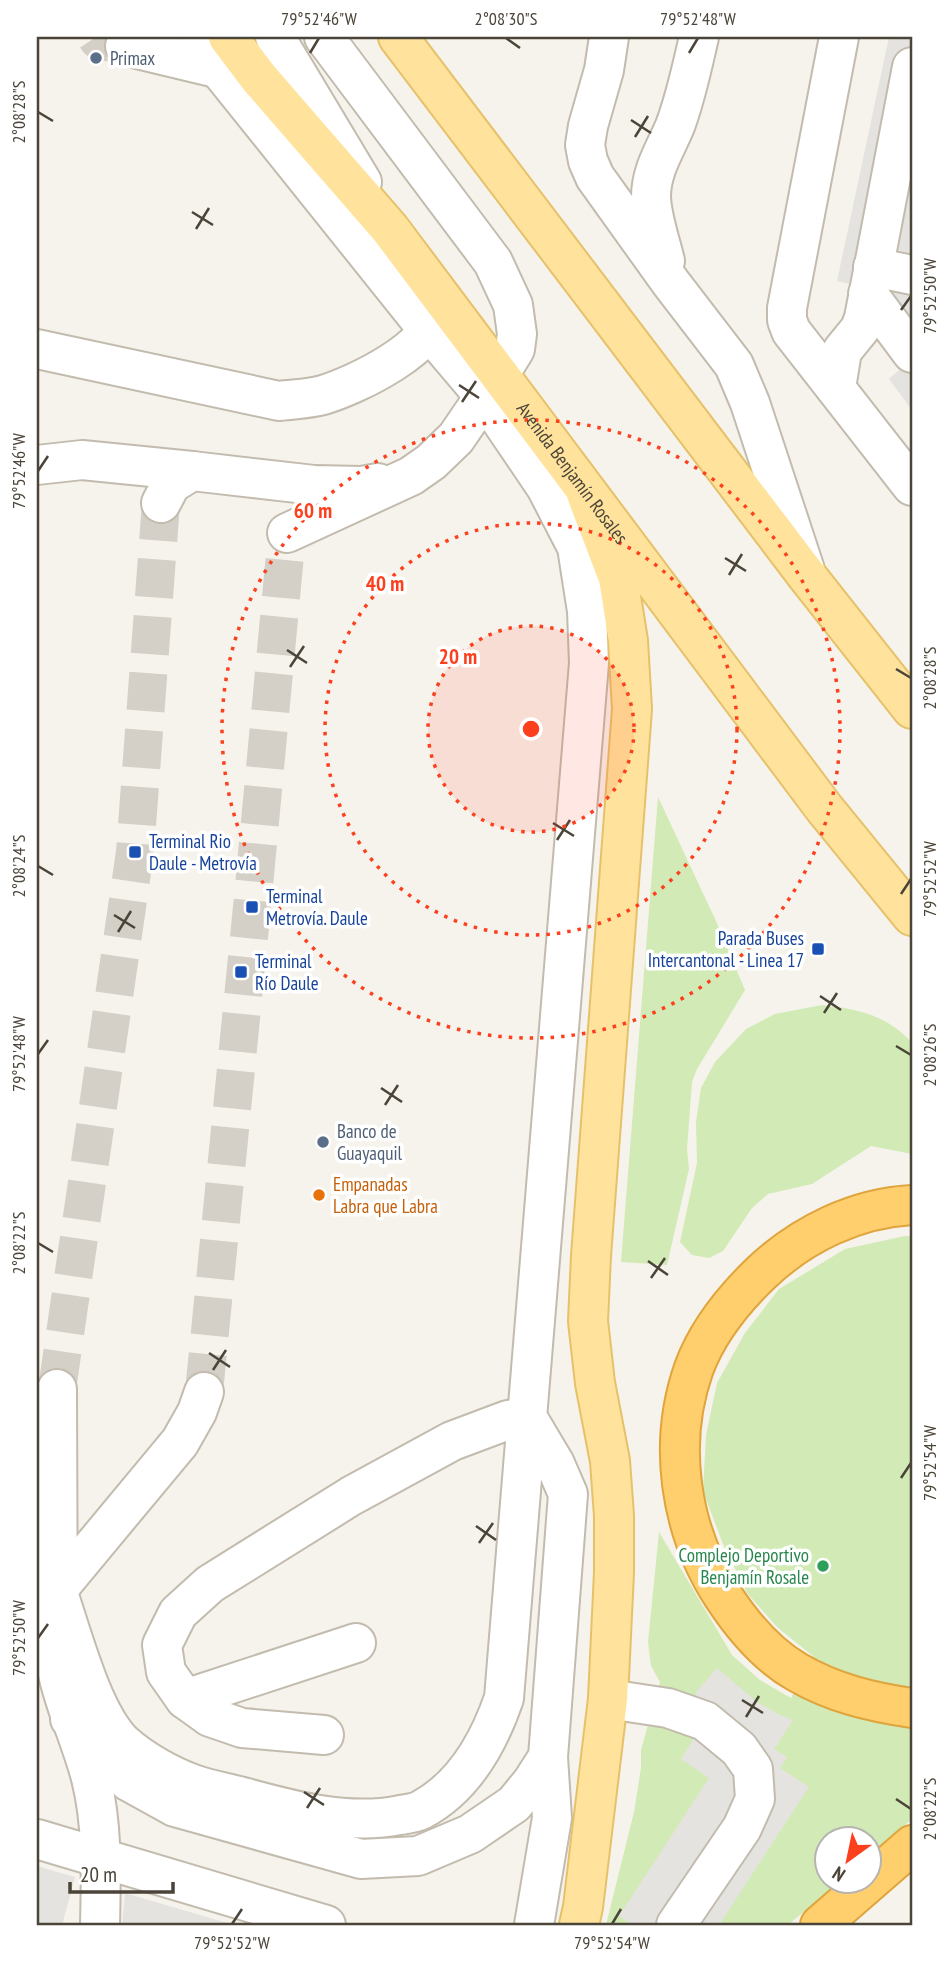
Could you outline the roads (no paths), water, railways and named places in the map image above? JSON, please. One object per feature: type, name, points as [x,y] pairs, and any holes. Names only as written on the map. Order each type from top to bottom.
[{"type":"highway","points":[[912,1205],[893,1206],[855,1216],[816,1233],[779,1256],[745,1289],[715,1329],[695,1366],[683,1408],[680,1450],[683,1492],[691,1530],[710,1576],[735,1615],[766,1649],[794,1671],[842,1693],[874,1703],[912,1708]]},
{"type":"highway","points":[[827,1919],[912,1845]]},
{"type":"main road","points":[[398,37],[807,576],[912,709]]},
{"type":"main road","name":"Avenida Benjamín Rosales","points":[[224,53],[260,78],[390,229],[438,293],[492,386],[586,494],[824,808],[912,916]]},
{"type":"main road","points":[[579,1925],[608,1699],[614,1516],[610,1461],[595,1383],[589,1321],[591,1256],[632,709],[628,641],[618,578],[586,494]]},
{"type":"lane","name":"Avenida Benjamín Rosales","points":[[197,37],[224,53],[429,331],[492,386]]},
{"type":"lane","points":[[275,37],[390,229]]},
{"type":"lane","points":[[287,533],[411,476],[431,462],[456,438],[492,386],[515,349],[517,334],[513,305],[493,262],[324,37]]},
{"type":"lane","points":[[609,37],[604,70],[588,126],[585,145],[588,161],[595,177],[734,365],[750,403],[807,576]]},
{"type":"lane","points":[[671,283],[653,214],[651,195],[659,157],[674,127],[688,88],[699,37]]},
{"type":"lane","points":[[839,37],[787,308],[787,320],[791,331],[912,486]]},
{"type":"lane","points":[[125,46],[224,53]]},
{"type":"lane","points":[[836,388],[842,351],[860,329],[912,67]]},
{"type":"lane","points":[[871,280],[912,275]]},
{"type":"lane","points":[[871,280],[912,353]]},
{"type":"lane","points":[[37,349],[279,401],[320,396],[356,383],[396,361],[429,331],[438,314],[438,293]]},
{"type":"lane","points":[[47,1592],[100,1712],[124,1743],[151,1762],[191,1784],[289,1810],[339,1818],[382,1819],[419,1811],[440,1796],[467,1770],[484,1747],[504,1698],[589,663],[587,611],[577,547],[492,386]]},
{"type":"lane","points":[[37,465],[82,460],[314,485],[362,486],[411,476]]},
{"type":"lane","points":[[161,503],[171,484],[192,471]]},
{"type":"lane","points":[[865,650],[903,676],[912,678]]},
{"type":"lane","points":[[57,1389],[47,1592],[58,1674],[92,1782],[101,1859],[100,1925]]},
{"type":"lane","points":[[47,1592],[180,1442],[197,1412],[204,1392]]},
{"type":"lane","points":[[324,1735],[242,1728],[210,1717],[185,1699],[166,1672],[162,1645],[178,1612],[210,1584],[351,1496],[452,1441],[508,1420],[527,1417]]},
{"type":"lane","points":[[527,1417],[555,1464],[568,1494],[548,1757],[552,1818],[534,1925]]},
{"type":"lane","points":[[185,1699],[356,1643]]},
{"type":"lane","points":[[608,1699],[668,1708],[705,1721],[739,1749],[753,1769],[755,1799],[742,1828],[676,1925]]},
{"type":"lane","points":[[71,1719],[128,1781],[175,1807],[361,1859],[418,1856],[470,1834],[514,1804],[548,1757]]},
{"type":"lane","points":[[37,1839],[326,1925]]},
{"type":"tunnel","points":[[96,37],[98,40],[125,46]]},
{"type":"tunnel","points":[[57,1389],[135,852],[161,503]]},
{"type":"tunnel","points":[[204,1392],[287,533]]},
{"type":"place","name":"Primax","points":[[96,58]]},
{"type":"place","name":"Terminal Rio Daule - Metrovía","points":[[135,852]]},
{"type":"place","name":"Terminal Metrovía. Daule","points":[[252,907]]},
{"type":"place","name":"Parada Buses Intercantonal - Linea 17","points":[[818,949]]},
{"type":"place","name":"Terminal Río Daule","points":[[241,972]]},
{"type":"place","name":"Banco de Guayaquil","points":[[323,1142]]},
{"type":"place","name":"Empanadas Labra que Labra","points":[[319,1195]]},
{"type":"place","name":"Complejo Deportivo Benjamín Rosale","points":[[823,1566]]}]
